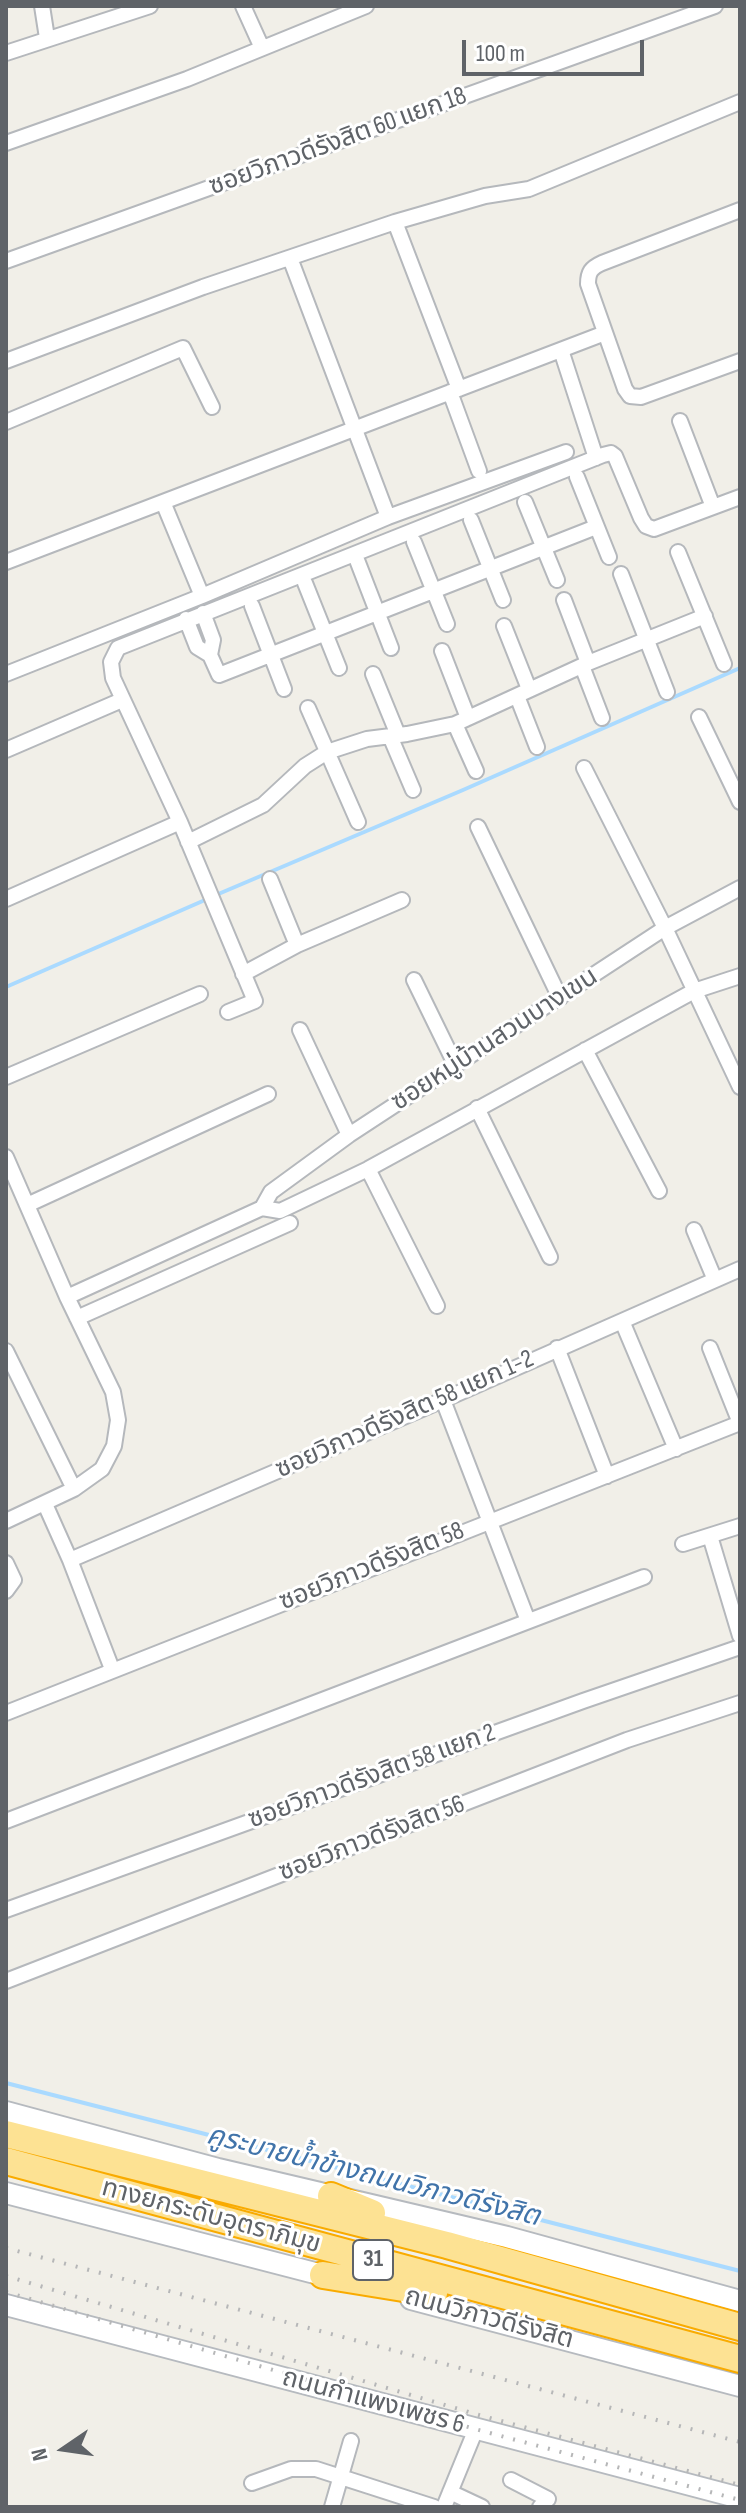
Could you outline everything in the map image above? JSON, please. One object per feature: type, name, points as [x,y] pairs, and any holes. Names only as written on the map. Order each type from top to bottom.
[{"type":"highway","name":"31","points":[[6,2134],[447,2245],[740,2327]]},
{"type":"highway","name":"ทางยกระดับอุตราภิมุข","points":[[6,2145],[740,2342]]},
{"type":"highway","name":"ทางยกระดับอุตราภิมุข","points":[[6,2161],[740,2359]]},
{"type":"highway","name":"ถนนวิภาวดีรังสิต","points":[[6,2180],[740,2371]]},
{"type":"highway","points":[[331,2196],[447,2245]]},
{"type":"highway","points":[[323,2275],[434,2293]]},
{"type":"main road","name":"31","points":[[6,2112],[218,2169],[507,2237],[740,2301]]},
{"type":"main road","name":"ถนนวิภาวดีรังสิต","points":[[6,2193],[740,2386]]},
{"type":"main road","name":"ถนนกำแพงเพชร 6","points":[[6,2305],[476,2429],[713,2499],[740,2498]]},
{"type":"street","points":[[42,6],[47,38]]},
{"type":"street","points":[[6,53],[120,11],[150,6]]},
{"type":"street","points":[[243,6],[262,48]]},
{"type":"street","points":[[6,143],[187,79],[366,6]]},
{"type":"street","name":"ซอยวิภาวดีรังสิต 60 แยก 18","points":[[6,261],[715,6]]},
{"type":"street","points":[[6,361],[203,287],[395,222],[485,196],[529,189],[740,102]]},
{"type":"street","points":[[740,210],[602,263],[590,271],[588,284],[625,389],[634,397],[740,361]]},
{"type":"street","points":[[395,222],[479,471]]},
{"type":"street","points":[[290,258],[388,517]]},
{"type":"street","points":[[6,562],[605,333]]},
{"type":"street","points":[[6,422],[183,348],[212,407]]},
{"type":"street","points":[[561,350],[596,458]]},
{"type":"street","points":[[680,421],[713,507]]},
{"type":"street","points":[[6,674],[388,517],[566,452]]},
{"type":"street","points":[[228,1012],[255,1001],[180,822],[113,678],[111,662],[118,648],[611,453],[646,526],[654,529],[662,527],[713,507],[739,502]]},
{"type":"street","points":[[577,477],[609,557]]},
{"type":"street","points":[[163,502],[202,596]]},
{"type":"street","points":[[525,502],[557,580]]},
{"type":"street","points":[[471,520],[503,600]]},
{"type":"street","points":[[186,619],[197,647],[210,655],[219,675],[596,527]]},
{"type":"street","points":[[414,542],[447,624]]},
{"type":"street","points":[[678,552],[724,664]]},
{"type":"street","points":[[357,560],[391,648]]},
{"type":"street","points":[[621,574],[667,692]]},
{"type":"street","points":[[305,583],[339,668]]},
{"type":"street","points":[[564,600],[602,718]]},
{"type":"street","points":[[252,606],[284,689]]},
{"type":"street","points":[[203,613],[213,640],[210,655]]},
{"type":"street","points":[[188,842],[263,805],[305,766],[327,752],[367,739],[462,721],[585,665],[705,616]]},
{"type":"street","points":[[504,626],[537,747]]},
{"type":"street","points":[[442,651],[476,771]]},
{"type":"street","points":[[373,674],[413,790]]},
{"type":"street","points":[[6,750],[122,700]]},
{"type":"street","points":[[308,708],[358,822]]},
{"type":"street","points":[[699,717],[740,802]]},
{"type":"street","points":[[584,768],[665,928],[740,1087]]},
{"type":"street","points":[[6,899],[180,822]]},
{"type":"street","points":[[478,827],[560,998]]},
{"type":"street","points":[[270,879],[297,945]]},
{"type":"street","name":"ซอยหมู่บ้านสวนบางเขน","points":[[262,1208],[271,1192],[349,1135],[665,928],[740,888]]},
{"type":"street","points":[[243,974],[297,945],[402,900]]},
{"type":"street","name":"ซอยหมู่บ้านสวนบางเขน","points":[[67,1297],[262,1208],[280,1211],[368,1169],[694,991],[740,976]]},
{"type":"street","points":[[414,980],[456,1066]]},
{"type":"street","points":[[6,1077],[200,994]]},
{"type":"street","points":[[300,1030],[349,1135]]},
{"type":"street","points":[[585,1050],[659,1191]]},
{"type":"street","points":[[27,1205],[268,1094]]},
{"type":"street","points":[[477,1108],[550,1257]]},
{"type":"street","points":[[6,1157],[67,1297],[113,1392],[118,1420],[114,1446],[102,1469],[74,1489],[6,1521]]},
{"type":"street","points":[[368,1169],[437,1306]]},
{"type":"street","points":[[77,1318],[290,1223]]},
{"type":"street","points":[[694,1230],[715,1280]]},
{"type":"street","name":"ซอยวิภาวดีรังสิต 58 แยก 1-2","points":[[70,1560],[740,1269]]},
{"type":"street","points":[[622,1321],[676,1449]]},
{"type":"street","points":[[557,1348],[607,1476]]},
{"type":"street","points":[[710,1348],[740,1423]]},
{"type":"street","points":[[6,1351],[74,1489]]},
{"type":"street","points":[[443,1400],[528,1621]]},
{"type":"street","name":"ซอยวิภาวดีรังสิต 58","points":[[6,1713],[740,1423]]},
{"type":"street","points":[[45,1504],[112,1669]]},
{"type":"street","points":[[683,1544],[740,1526]]},
{"type":"street","points":[[710,1536],[740,1636]]},
{"type":"street","points":[[6,1563],[14,1580],[6,1591]]},
{"type":"street","points":[[6,1821],[644,1577]]},
{"type":"street","name":"ซอยวิภาวดีรังสิต 58 แยก 2","points":[[6,1910],[568,1706],[740,1647]]},
{"type":"street","name":"ซอยวิภาวดีรังสิต 56","points":[[6,1981],[598,1752],[740,1703]]},
{"type":"street","points":[[444,2507],[476,2429]]},
{"type":"street","points":[[332,2507],[351,2441]]},
{"type":"street","points":[[252,2483],[291,2469],[316,2469],[434,2507]]},
{"type":"street","points":[[511,2480],[548,2499],[540,2507]]},
{"type":"street","points":[[450,2492],[480,2507]]},
{"type":"waterway","points":[[216,895],[740,668]]},
{"type":"waterway","points":[[6,987],[205,900]]},
{"type":"waterway","name":"คูระบายน้ำข้างถนนวิภาวดีรังสิต","points":[[6,2083],[740,2271]]},
{"type":"railway","points":[[6,2248],[740,2442]]},
{"type":"railway","points":[[6,2276],[479,2415],[740,2485]]},
{"type":"railway","points":[[6,2292],[475,2429],[740,2500]]}]
